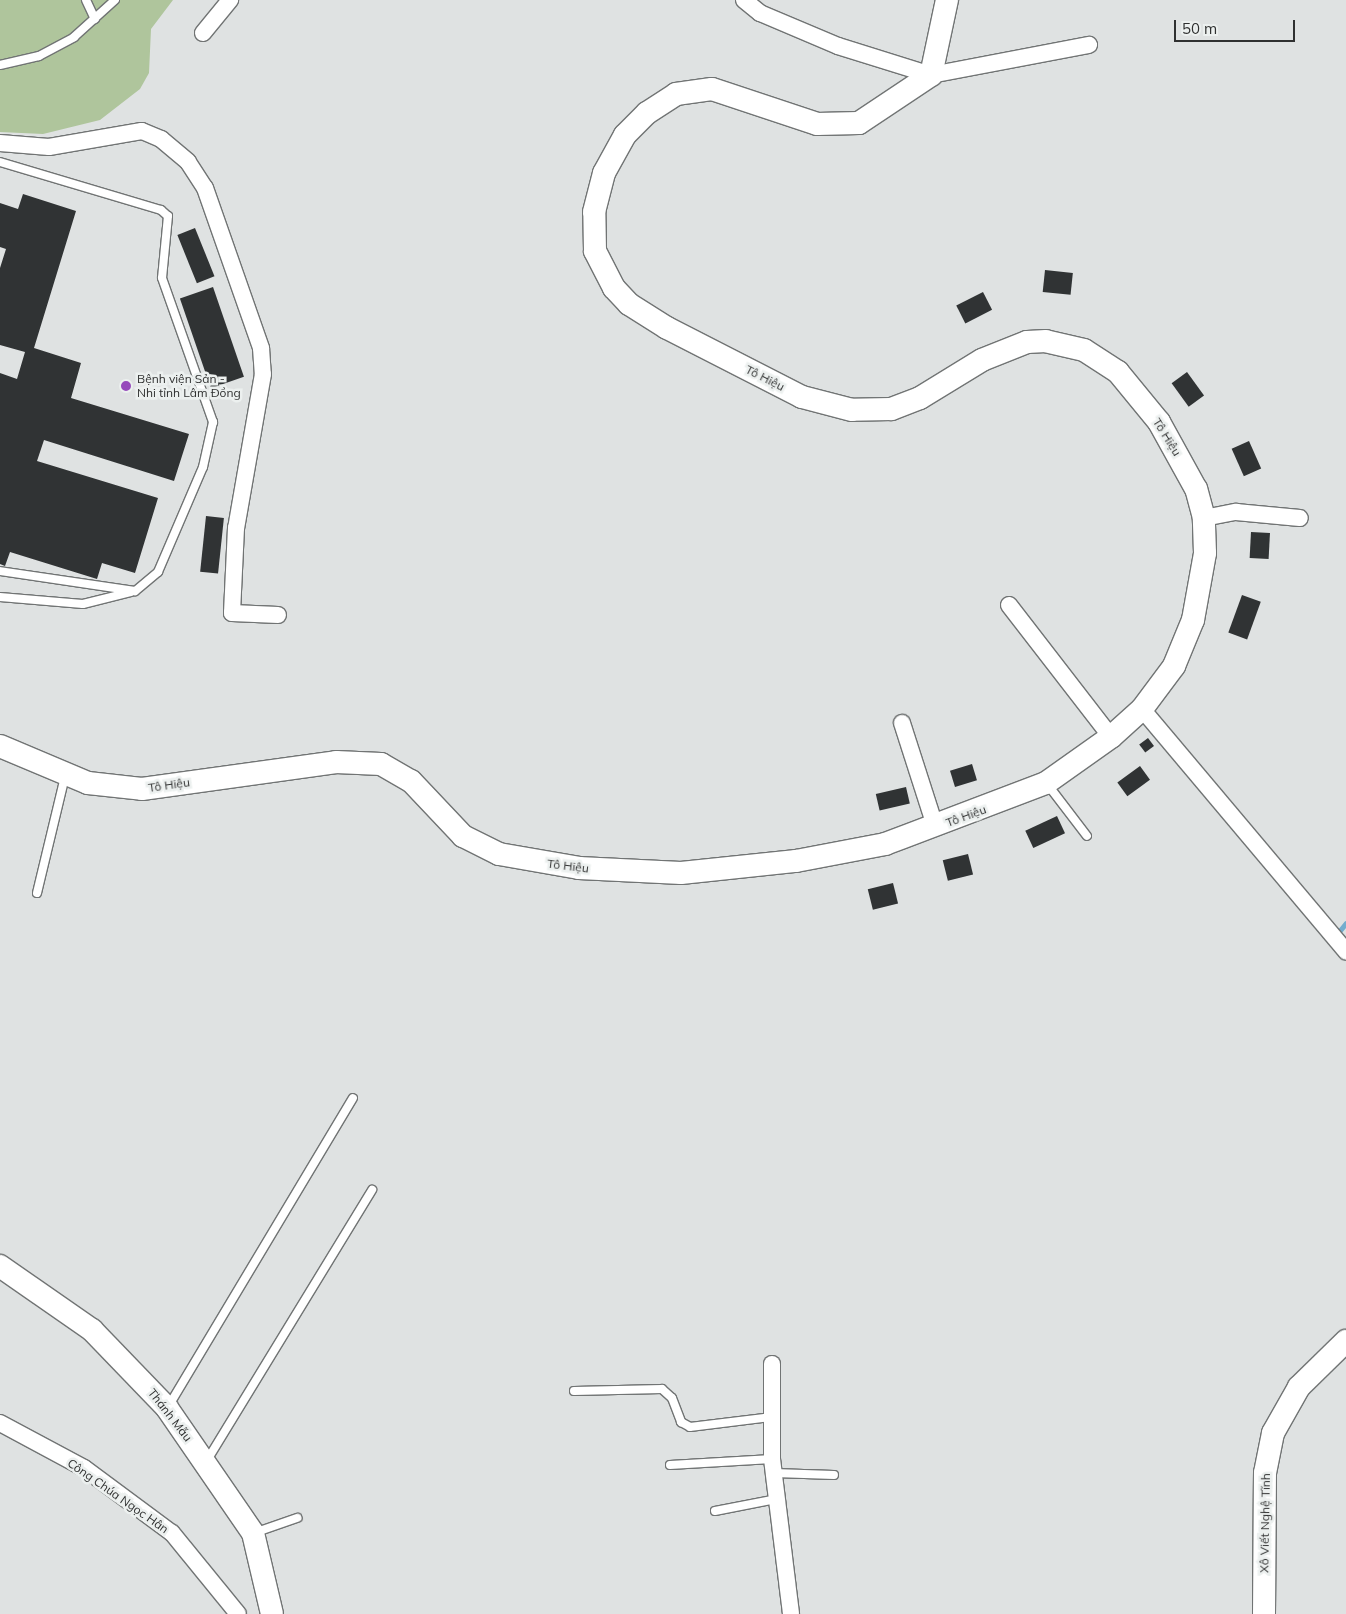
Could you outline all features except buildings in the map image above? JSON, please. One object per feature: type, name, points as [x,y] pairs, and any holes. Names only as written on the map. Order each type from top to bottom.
[{"type":"street","points":[[203,34],[230,0]]},
{"type":"street","points":[[744,0],[760,13],[838,46],[931,75],[1089,45]]},
{"type":"street","points":[[931,75],[947,0]]},
{"type":"street","name":"Tô Hiệu","points":[[0,746],[65,776],[88,783],[142,789],[336,762],[381,764],[411,781],[463,836],[486,849],[528,860],[615,871],[681,873],[796,861],[885,844],[1046,783],[1111,737],[1142,709],[1174,666],[1193,620],[1205,553],[1204,518],[1196,489],[1159,422],[1118,372],[1084,350],[1046,341],[1027,342],[982,360],[906,403],[880,411],[852,410],[802,397],[668,328],[629,304],[607,279],[592,236],[597,196],[625,135],[663,102],[695,89],[712,89],[817,124],[846,125],[882,110],[931,75]]},
{"type":"street","points":[[0,143],[49,147],[142,131],[161,139],[188,162],[206,188],[262,348],[262,374],[236,528],[232,613],[278,616]]},
{"type":"street","points":[[1204,518],[1236,512],[1300,518]]},
{"type":"street","points":[[1009,605],[1111,737]]},
{"type":"street","points":[[1142,709],[1345,948]]},
{"type":"street","points":[[902,723],[935,826]]},
{"type":"street","name":"Thánh Mẫu","points":[[0,1266],[92,1330],[167,1408],[254,1533],[272,1614]]},
{"type":"street","name":"Xô Viết Nghệ Tĩnh","points":[[1264,1614],[1265,1473],[1273,1433],[1299,1387],[1346,1340]]},
{"type":"street","points":[[772,1364],[773,1466],[791,1614]]},
{"type":"street","name":"Công Chúa Ngọc Hân","points":[[0,1423],[84,1468],[172,1534],[238,1614]]},
{"type":"lane","points":[[86,0],[96,19]]},
{"type":"lane","points":[[0,66],[39,56],[96,19],[115,0]]},
{"type":"lane","points":[[0,162],[160,210],[168,216],[162,278],[213,422],[203,467],[158,572],[135,591],[83,604],[0,597]]},
{"type":"lane","points":[[0,571],[135,591]]},
{"type":"lane","points":[[37,893],[65,776]]},
{"type":"lane","points":[[1046,783],[1087,836]]},
{"type":"lane","points":[[167,1408],[353,1098]]},
{"type":"lane","points":[[205,1463],[372,1190]]},
{"type":"lane","points":[[574,1391],[662,1389],[672,1398],[681,1422],[690,1427],[772,1417]]},
{"type":"lane","points":[[670,1465],[773,1466],[834,1475]]},
{"type":"lane","points":[[715,1511],[776,1499]]},
{"type":"lane","points":[[254,1533],[297,1518]]},
{"type":"green space","points":[[0,0],[173,0],[151,29],[149,73],[140,89],[100,120],[43,134],[0,132]]},
{"type":"waterway","points":[[1337,934],[1346,923]]},
{"type":"place","name":"Bệnh viện Sản - Nhi tỉnh Lâm Đồng","points":[[126,386]]}]
